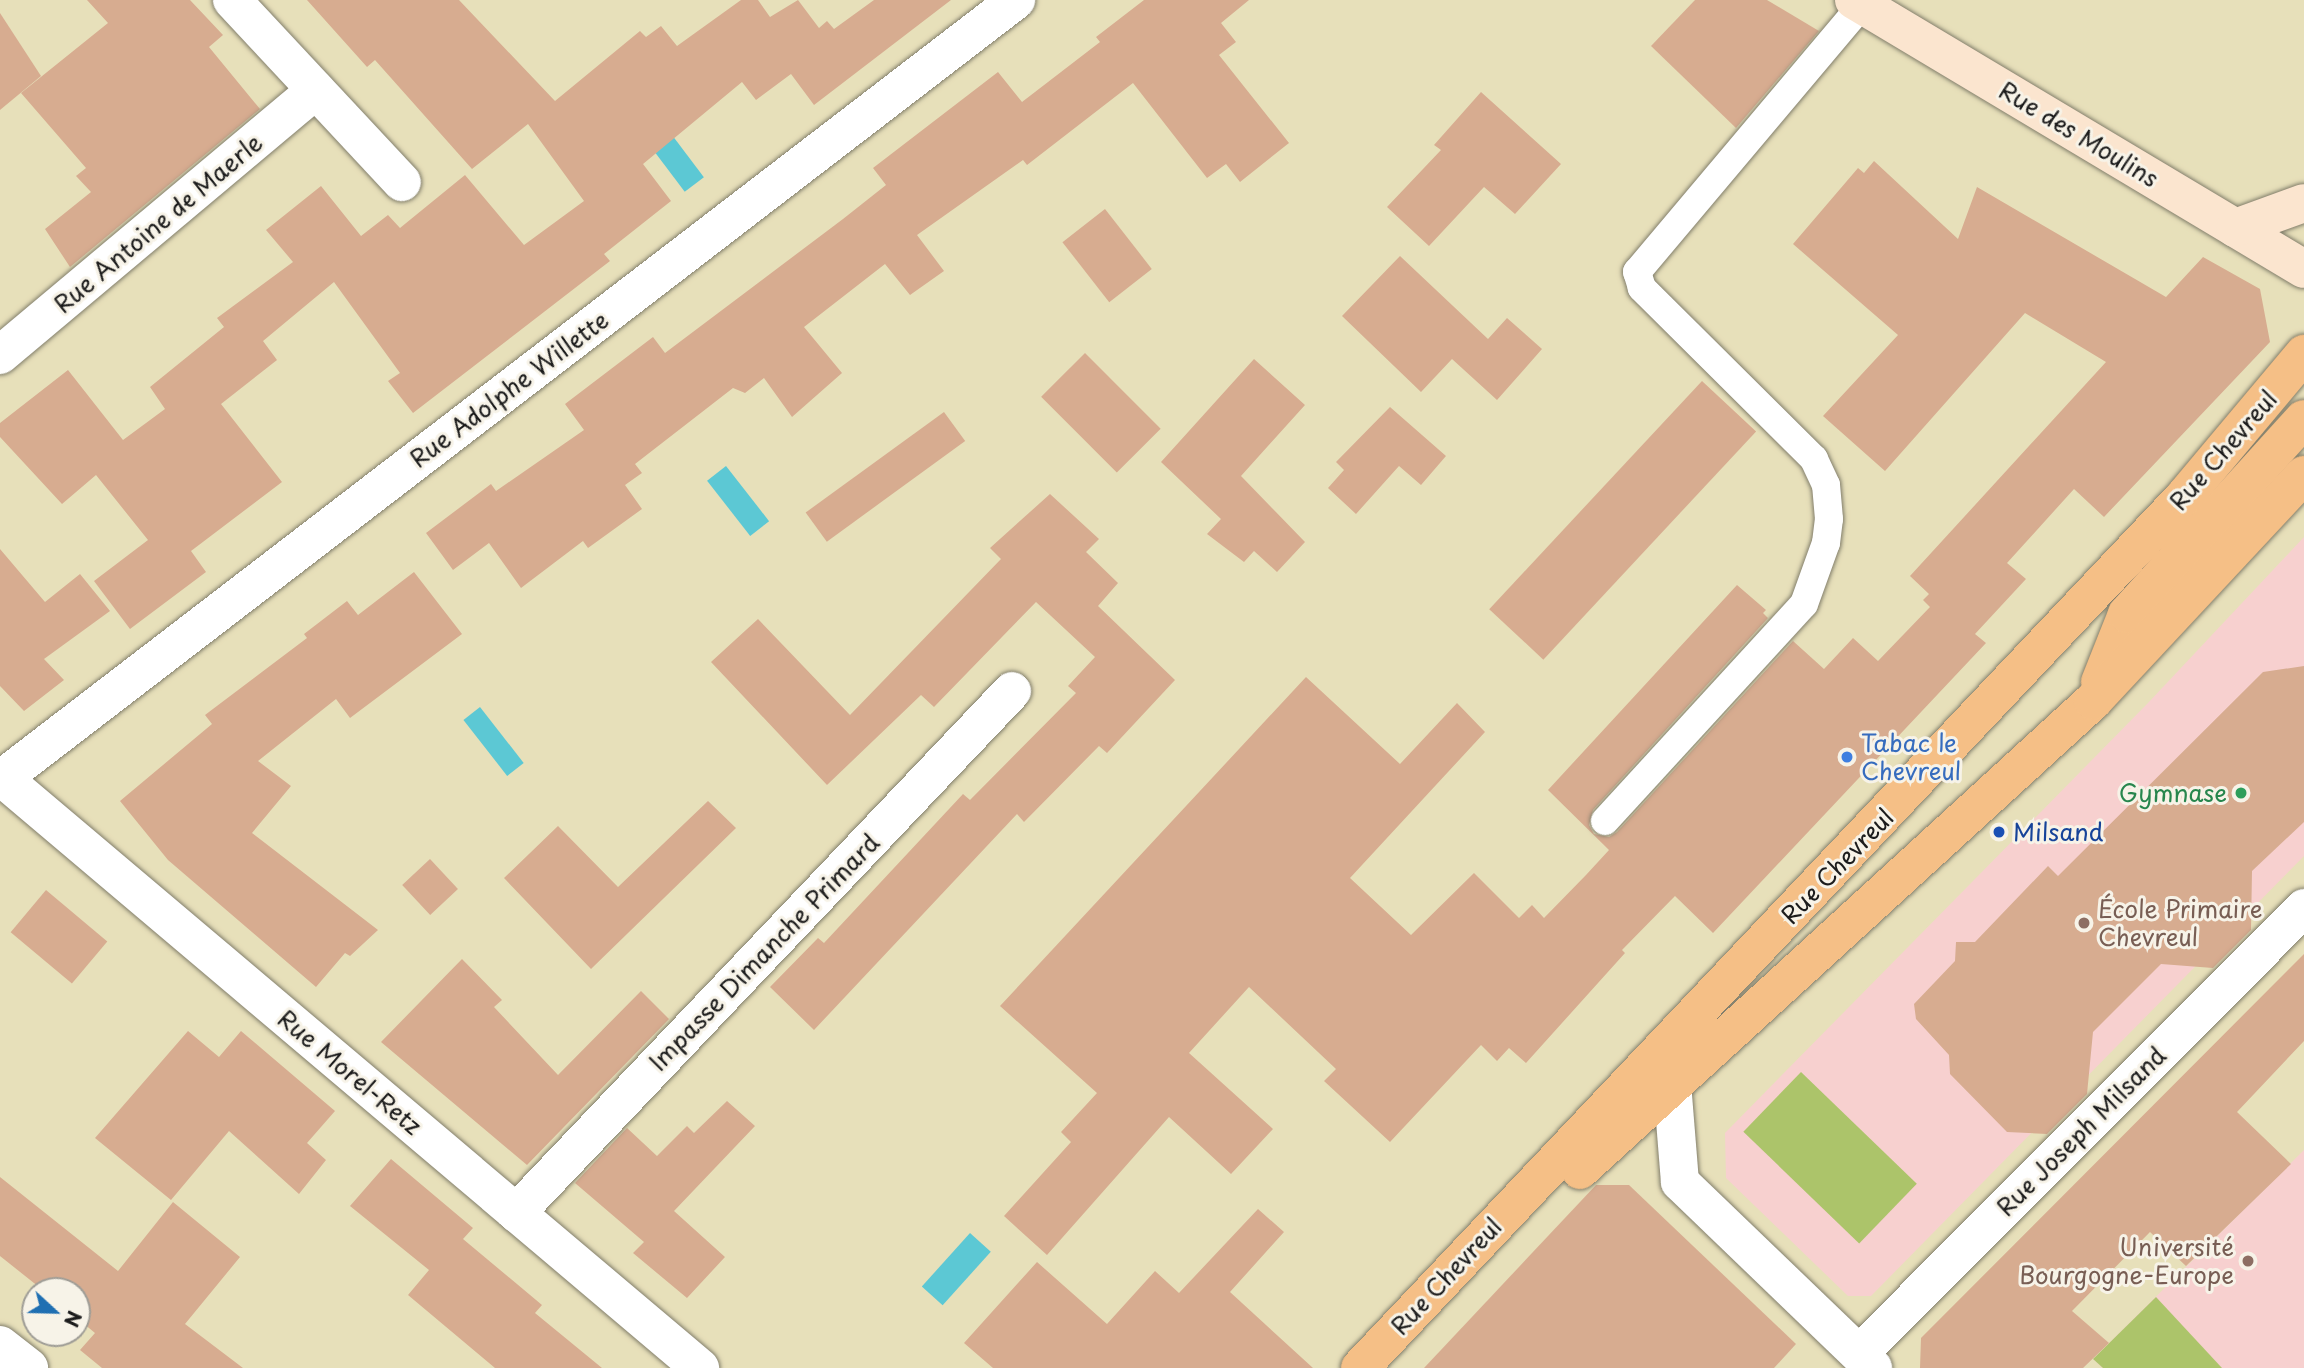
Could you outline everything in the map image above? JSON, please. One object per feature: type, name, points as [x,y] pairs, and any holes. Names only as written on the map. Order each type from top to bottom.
[{"type":"main road","name":"Rue Chevreul","points":[[1360,1368],[2184,497],[2304,354]]},
{"type":"main road","points":[[2093,701],[2127,614],[2304,419]]},
{"type":"main road","name":"Rue Chevreul","points":[[1394,1368],[1597,1151],[2093,701],[2304,475]]},
{"type":"street","points":[[232,0],[402,182]]},
{"type":"street","name":"Rue Adolphe Willette","points":[[1,778],[1016,0]]},
{"type":"street","name":"Rue des Moulins","points":[[1858,2],[2304,269]]},
{"type":"street","name":"Rue Antoine de Maerle","points":[[0,355],[316,90]]},
{"type":"street","points":[[2235,228],[2304,203]]},
{"type":"street","name":"Impasse Dimanche Primard","points":[[516,1213],[1012,691]]},
{"type":"street","name":"Rue Morel-Retz","points":[[1,778],[700,1368]]},
{"type":"street","name":"Rue Joseph Milsand","points":[[1866,1361],[2304,908]]},
{"type":"street","points":[[1672,1083],[1680,1182],[1866,1361]]},
{"type":"street","points":[[0,1345],[29,1368]]},
{"type":"lane","points":[[1605,821],[1804,604],[1826,543],[1829,519],[1826,485],[1814,459],[1642,288],[1637,272],[1858,2]]},
{"type":"shaded area","name":"École Primaire Chevreul","points":[[2304,537],[2304,856],[1871,1296],[1848,1296],[1726,1178],[1725,1133],[2148,703]]},
{"type":"shaded area","name":"Université Bourgogne-Europe","points":[[2304,1150],[2304,1368],[2103,1368],[2093,1359]]},
{"type":"green space","points":[[1801,1072],[1917,1184],[1859,1244],[1743,1132]]},
{"type":"green space","points":[[2156,1297],[2222,1368],[2103,1368],[2093,1359]]},
{"type":"water","points":[[672,135],[704,177],[685,192],[653,149]]},
{"type":"water","points":[[726,466],[769,521],[750,536],[707,481]]},
{"type":"water","points":[[480,707],[524,763],[507,776],[463,720]]},
{"type":"water","points":[[970,1233],[991,1252],[943,1305],[922,1287]]},
{"type":"building","points":[[87,0],[190,0],[223,35],[209,47],[260,109],[70,267],[45,229],[91,192],[76,176],[86,168],[21,93],[108,23]]},
{"type":"building","points":[[307,0],[459,0],[555,101],[640,31],[646,37],[661,26],[677,46],[741,0],[758,0],[770,17],[798,0],[819,28],[827,21],[834,29],[874,0],[951,0],[814,105],[791,74],[756,100],[742,82],[643,164],[671,201],[604,254],[610,261],[413,413],[388,381],[400,373],[334,282],[263,341],[277,360],[221,404],[282,482],[191,551],[206,572],[130,629],[94,581],[148,540],[96,475],[62,504],[0,437],[0,423],[68,370],[123,440],[165,409],[150,387],[224,327],[217,318],[293,262],[266,230],[321,186],[361,236],[388,215],[400,228],[465,175],[524,245],[584,201],[528,124],[472,169],[375,60],[367,67]]},
{"type":"building","points":[[1144,0],[1249,0],[1221,23],[1236,42],[1219,55],[1289,143],[1240,182],[1226,164],[1207,178],[1133,83],[1027,165],[1023,160],[917,235],[944,271],[910,295],[885,264],[804,327],[842,373],[792,417],[764,378],[745,393],[733,388],[635,464],[642,473],[625,485],[642,509],[588,548],[583,541],[521,588],[489,543],[453,570],[426,533],[491,484],[496,491],[584,430],[565,404],[653,337],[665,353],[843,219],[886,185],[873,168],[998,72],[1022,102],[1100,42],[1096,37]]},
{"type":"building","points":[[1695,0],[1767,0],[1819,31],[1736,128],[1651,46]]},
{"type":"building","points":[[0,13],[41,76],[0,110]]},
{"type":"building","points":[[1481,92],[1561,164],[1515,214],[1484,187],[1429,246],[1387,207],[1441,150],[1434,145]]},
{"type":"building","points":[[1874,161],[1958,239],[1977,187],[2166,297],[2203,257],[2260,289],[2270,342],[2104,517],[2074,489],[2007,563],[2026,579],[1975,634],[1986,643],[1713,933],[1675,896],[1622,950],[1625,953],[1526,1063],[1509,1048],[1497,1061],[1481,1045],[1390,1142],[1324,1081],[1336,1069],[1249,987],[1189,1053],[1273,1129],[1231,1174],[1169,1117],[1047,1255],[1004,1216],[1071,1142],[1061,1132],[1097,1093],[1000,1006],[1306,677],[1400,764],[1457,703],[1485,732],[1350,878],[1411,935],[1474,873],[1519,918],[1532,905],[1544,918],[1586,875],[1609,850],[1548,790],[1737,585],[1766,610],[1763,613],[1768,618],[1593,810],[1589,825],[1594,834],[1609,837],[1617,832],[1793,641],[1824,669],[1853,638],[1878,661],[1930,607],[1923,600],[1929,594],[1910,576],[2106,362],[2025,313],[1885,471],[1823,416],[1898,335],[1793,244],[1858,168],[1864,173]]},
{"type":"building","points":[[1105,209],[1152,269],[1109,302],[1062,242]]},
{"type":"building","points":[[1400,256],[1488,339],[1507,318],[1542,349],[1497,400],[1452,359],[1421,392],[1342,316]]},
{"type":"building","points":[[1085,353],[1161,429],[1117,473],[1041,397]]},
{"type":"building","points":[[1254,359],[1305,405],[1241,476],[1305,542],[1277,572],[1254,551],[1244,562],[1207,534],[1221,519],[1161,462]]},
{"type":"building","points":[[1702,381],[1756,431],[1543,660],[1489,609]]},
{"type":"building","points":[[1390,407],[1446,456],[1421,485],[1399,466],[1356,514],[1328,488],[1344,470],[1336,462]]},
{"type":"building","points":[[944,412],[965,441],[827,542],[806,513]]},
{"type":"building","points":[[1050,494],[1099,539],[1086,552],[1118,583],[1098,606],[1175,680],[1107,753],[1099,746],[1024,822],[1017,814],[814,1030],[770,987],[818,938],[824,943],[963,794],[970,800],[1076,693],[1068,686],[1095,657],[1036,602],[934,707],[921,695],[827,785],[711,662],[758,619],[850,715],[1001,559],[990,548]]},
{"type":"building","points":[[0,549],[45,602],[80,574],[110,611],[44,659],[64,680],[24,711],[0,686]]},
{"type":"building","points":[[414,572],[462,634],[350,718],[336,699],[258,761],[291,786],[252,833],[378,930],[350,956],[345,953],[316,987],[168,860],[120,801],[212,724],[205,715],[307,638],[304,634],[347,601],[358,615]]},
{"type":"building","points":[[2304,666],[2304,822],[2252,871],[2251,930],[2213,968],[2161,964],[2093,1032],[2087,1094],[2047,1134],[2007,1132],[1950,1074],[1949,1055],[1916,1019],[1914,1004],[1955,961],[1956,942],[1975,942],[2048,866],[2058,876],[2263,672]]},
{"type":"building","points":[[708,801],[736,828],[591,969],[504,878],[558,826],[618,887]]},
{"type":"building","points":[[430,859],[458,889],[430,915],[402,885]]},
{"type":"building","points":[[46,890],[107,941],[72,984],[11,932]]},
{"type":"building","points":[[2304,954],[2304,1041],[2237,1112],[2291,1164],[2186,1266],[2150,1232],[2072,1311],[2109,1343],[2083,1368],[1920,1368],[1921,1338]]},
{"type":"building","points":[[462,959],[502,1000],[494,1007],[558,1075],[641,991],[669,1019],[527,1165],[381,1042]]},
{"type":"building","points":[[188,1031],[219,1057],[241,1031],[335,1111],[307,1143],[326,1160],[299,1194],[229,1131],[171,1200],[95,1138]]},
{"type":"building","points":[[727,1101],[755,1126],[674,1211],[725,1257],[687,1298],[633,1253],[644,1242],[575,1183],[627,1128],[657,1156],[687,1126],[694,1133]]},
{"type":"building","points":[[391,1159],[473,1228],[463,1239],[542,1305],[535,1313],[602,1368],[495,1368],[408,1295],[429,1270],[350,1206]]},
{"type":"building","points":[[0,1177],[118,1271],[173,1202],[240,1257],[185,1324],[243,1368],[102,1368],[80,1350],[83,1347],[91,1347],[91,1338],[95,1333],[91,1330],[91,1277],[26,1277],[0,1256]]},
{"type":"building","points":[[1596,1185],[1629,1185],[1796,1344],[1774,1368],[1424,1368]]},
{"type":"building","points":[[1258,1209],[1284,1232],[1230,1292],[1313,1368],[993,1368],[964,1343],[1037,1262],[1107,1324],[1155,1271],[1179,1293]]},
{"type":"place","name":"Tabac le Chevreul","points":[[1847,757]]},
{"type":"place","name":"Gymnase","points":[[2241,793]]},
{"type":"place","name":"Milsand","points":[[1999,832]]},
{"type":"place","name":"École Primaire Chevreul","points":[[2084,923]]},
{"type":"place","name":"Université Bourgogne-Europe","points":[[2248,1261]]}]
